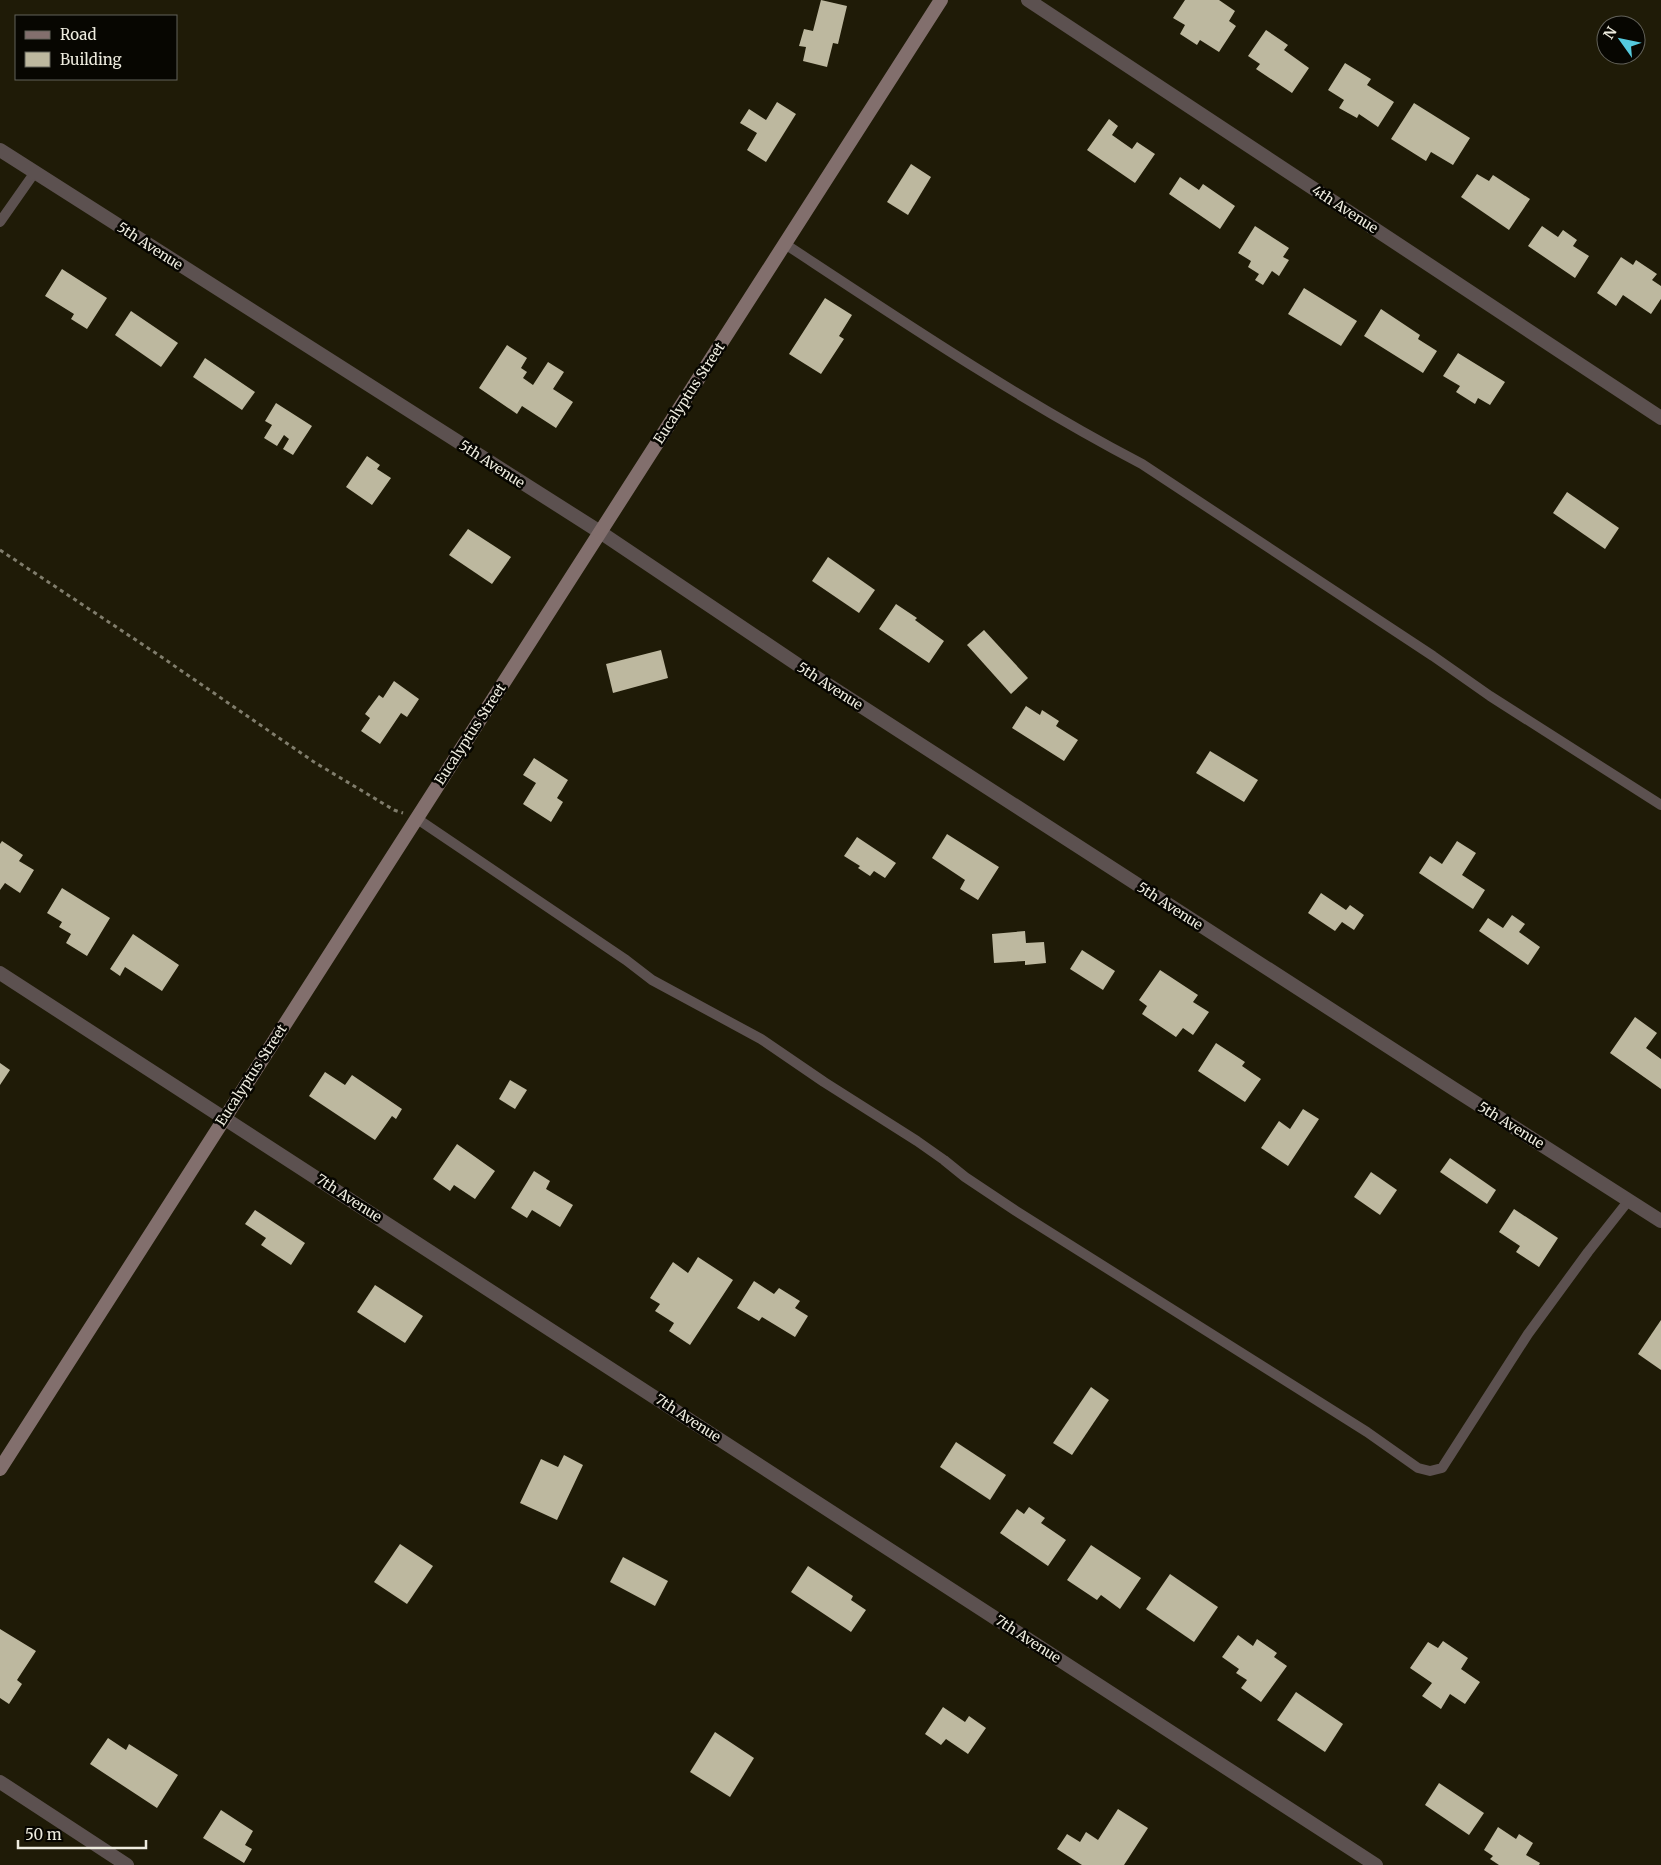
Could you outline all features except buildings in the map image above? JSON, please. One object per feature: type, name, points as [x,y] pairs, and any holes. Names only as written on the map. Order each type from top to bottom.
[{"type":"main road","name":"Eucalyptus Street","points":[[0,1469],[941,0]]},
{"type":"street","name":"4th Avenue","points":[[1028,0],[1661,418]]},
{"type":"street","name":"5th Avenue","points":[[0,150],[600,532],[828,684],[1661,1221]]},
{"type":"street","name":"7th Avenue","points":[[0,973],[1376,1865]]},
{"type":"street","points":[[0,1782],[127,1865]]},
{"type":"lane","points":[[0,222],[35,172]]},
{"type":"lane","points":[[785,244],[996,381],[1094,439],[1142,464],[1433,656],[1490,696],[1661,805]]},
{"type":"lane","points":[[416,818],[626,960],[652,980],[761,1040],[917,1141],[965,1177],[1016,1211],[1367,1432],[1418,1468],[1430,1471],[1442,1468],[1528,1334],[1629,1200]]},
{"type":"path","points":[[0,550],[160,656],[314,762],[394,810],[416,818]]}]
